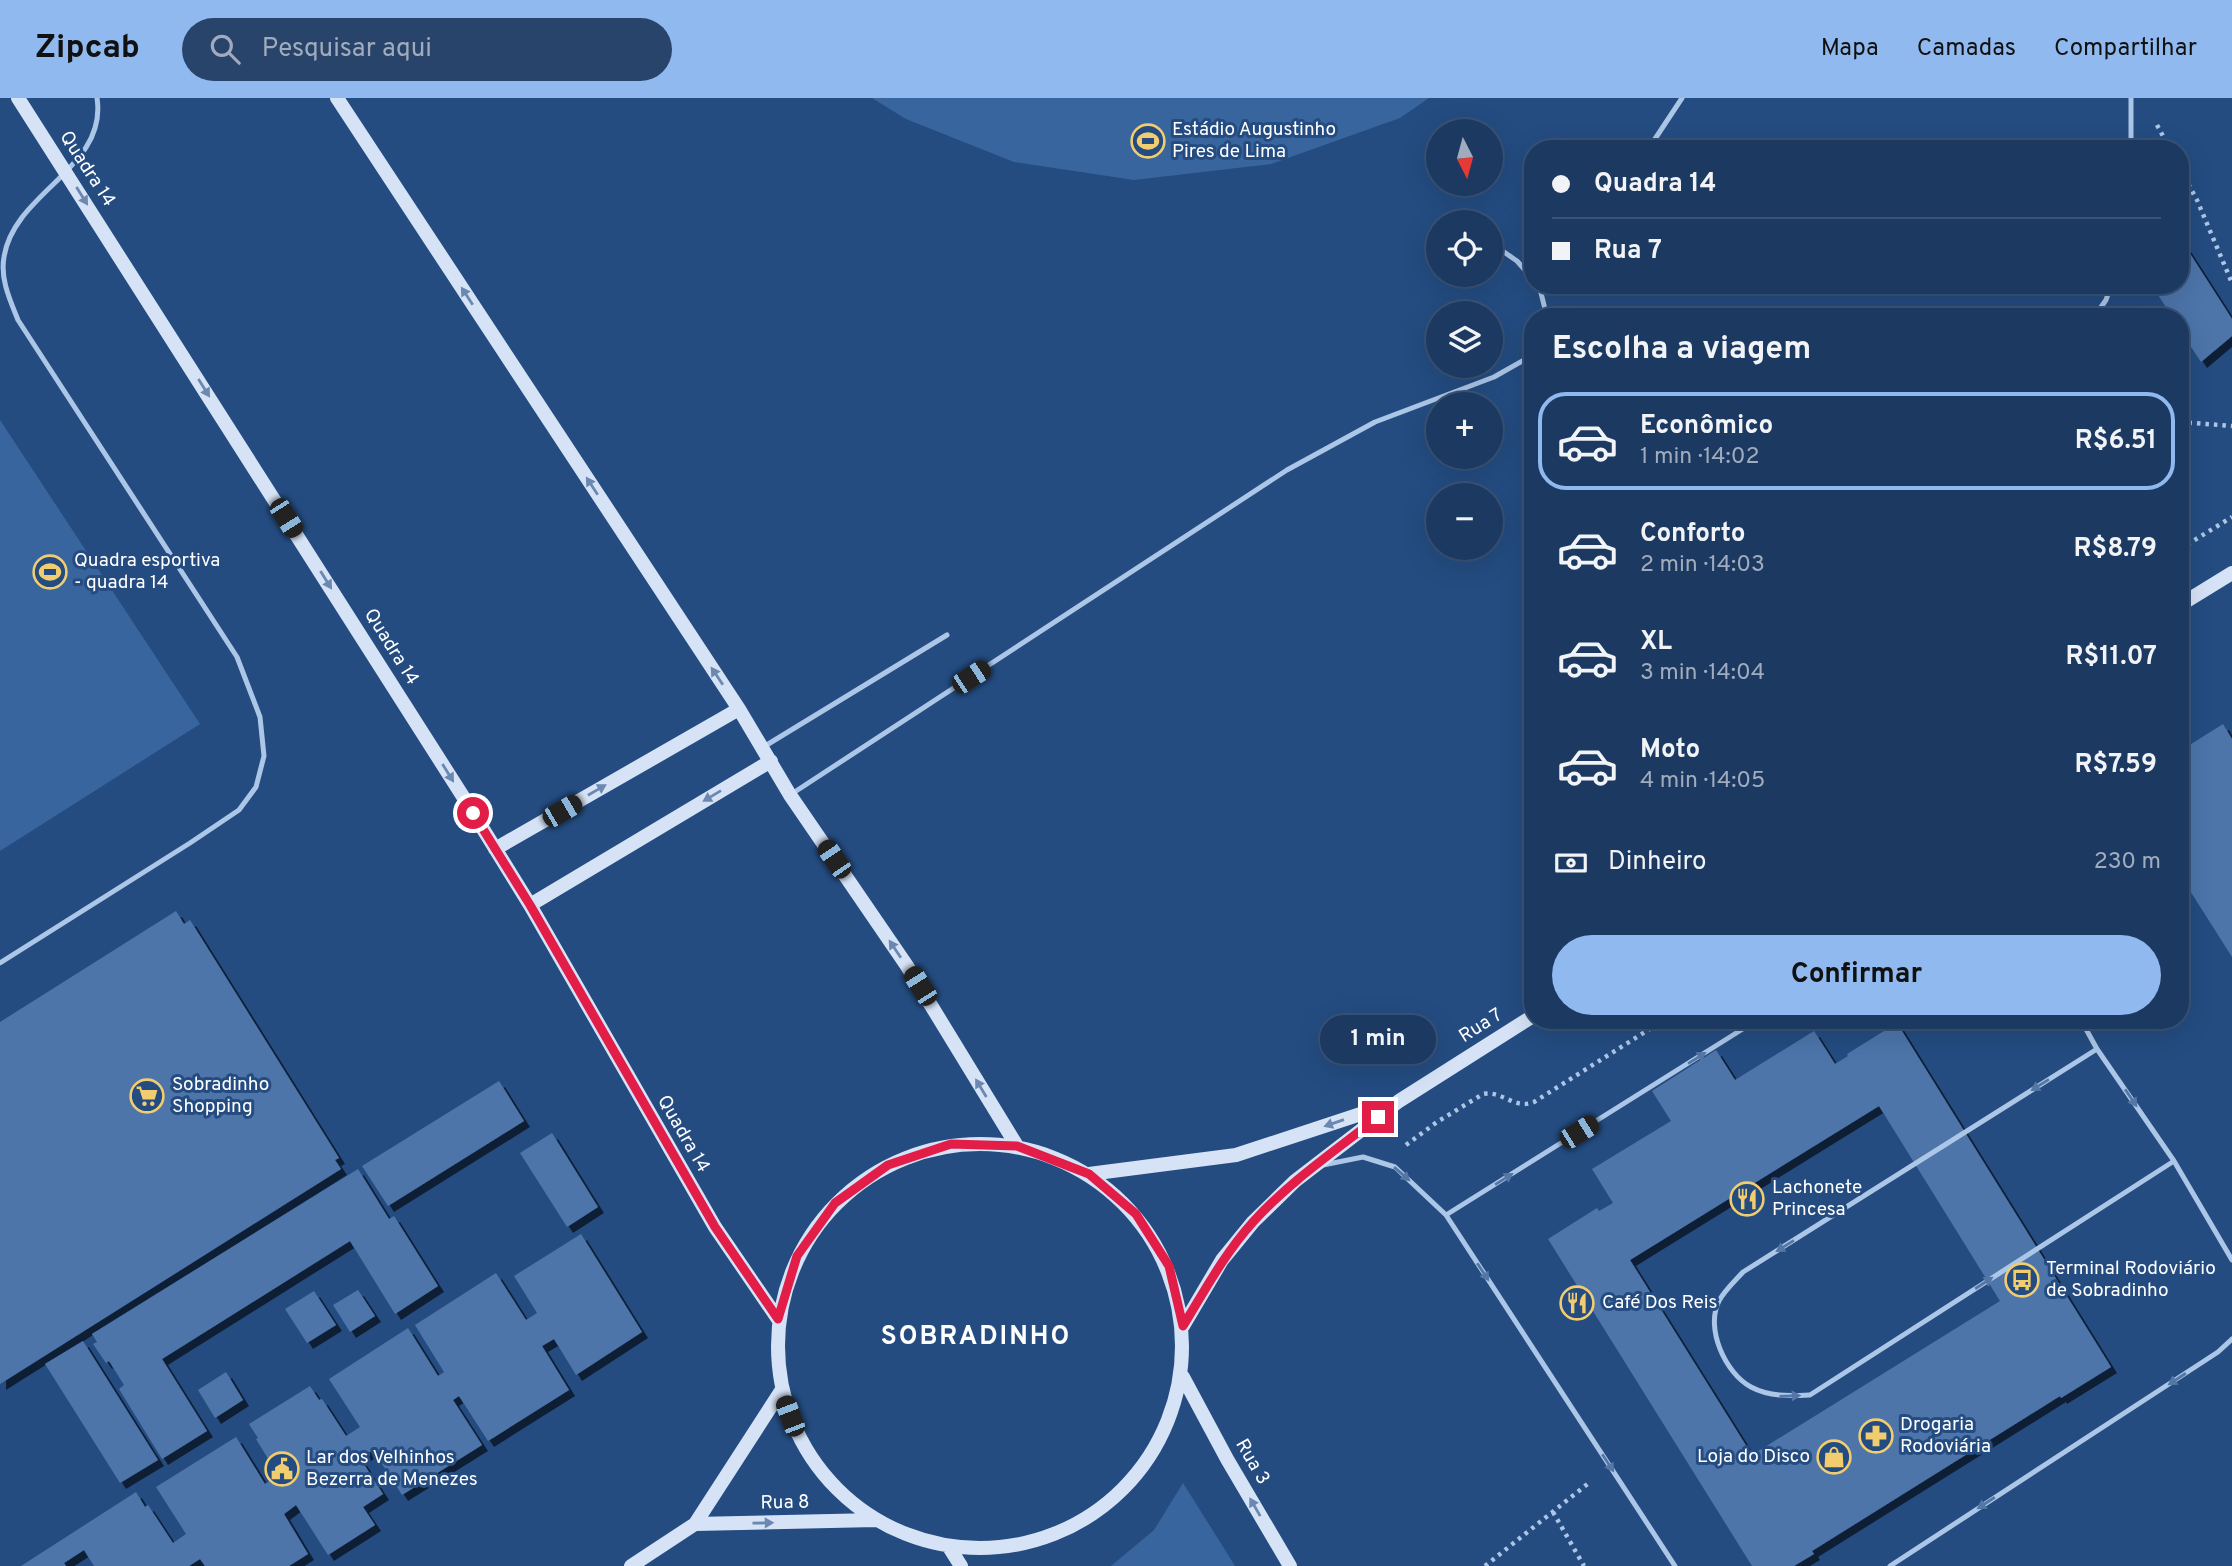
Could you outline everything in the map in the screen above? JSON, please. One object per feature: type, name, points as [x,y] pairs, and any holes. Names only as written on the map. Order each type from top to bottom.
[{"type":"main road","name":"Quadra 14","points":[[18,98],[530,905],[715,1227],[778,1319]]},
{"type":"main road","points":[[337,98],[739,709],[790,795],[907,966],[1017,1146]]},
{"type":"main road","points":[[2189,600],[2232,573]]},
{"type":"main road","points":[[495,849],[739,709]]},
{"type":"main road","points":[[530,905],[771,761]]},
{"type":"main road","name":"Rua 7","points":[[1183,1326],[1223,1260],[1253,1222],[1294,1181],[1399,1101],[1524,1022]]},
{"type":"main road","points":[[1089,1174],[1236,1155],[1399,1101]]},
{"type":"main road","points":[[951,1144],[1017,1146],[1089,1174],[1136,1214],[1169,1266],[1183,1326],[1183,1377],[1167,1428],[1140,1473],[1101,1509],[1054,1535],[1003,1548],[949,1547],[876,1520],[832,1487],[800,1442],[781,1391],[778,1319],[797,1256],[835,1203],[888,1165],[951,1144]]},
{"type":"main road","name":"Rua 3","points":[[1183,1377],[1227,1459],[1290,1566]]},
{"type":"main road","points":[[631,1566],[695,1524],[781,1391]]},
{"type":"main road","name":"Rua 8","points":[[695,1524],[876,1520]]},
{"type":"main road","points":[[949,1547],[961,1566]]},
{"type":"lane","points":[[0,962],[239,810],[256,787],[264,756],[260,717],[237,657],[18,320],[2,285],[4,257],[12,234],[24,214],[80,156],[95,131],[99,111],[97,98]]},
{"type":"lane","points":[[1654,140],[1682,98]]},
{"type":"lane","points":[[2131,98],[2131,140]]},
{"type":"lane","points":[[1503,251],[1524,269]]},
{"type":"lane","points":[[790,795],[1287,470],[1375,422],[1494,377],[1524,360]]},
{"type":"lane","points":[[763,747],[947,635]]},
{"type":"lane","points":[[1446,1215],[1743,1029]]},
{"type":"lane","points":[[2086,1029],[2174,1161],[2232,1260]]},
{"type":"lane","points":[[2097,1049],[1743,1272],[1718,1302],[1713,1331],[1726,1362],[1749,1386],[1778,1396],[1810,1395],[2174,1161]]},
{"type":"lane","points":[[1314,1167],[1363,1157],[1395,1167],[1446,1215],[1675,1566]]},
{"type":"lane","points":[[1890,1566],[2218,1352],[2232,1339]]},
{"type":"path","points":[[2189,185],[2232,283]]},
{"type":"path","points":[[2189,423],[2232,426]]},
{"type":"path","points":[[2189,543],[2232,517]]},
{"type":"path","points":[[1381,1163],[1471,1100],[1490,1093],[1514,1104],[1528,1104],[1649,1029]]},
{"type":"path","points":[[1485,1566],[1609,1466]]},
{"type":"path","points":[[1553,1512],[1584,1566]]},
{"type":"shaded area","name":"Estádio Augustinho Pires de Lima","points":[[872,98],[1429,98],[1400,118],[1271,164],[1134,180],[1014,162],[906,119]]},
{"type":"shaded area","name":"Quadra esportiva - quadra 14","points":[[0,420],[200,724],[0,851]]},
{"type":"shaded area","points":[[1183,1483],[1235,1566],[1111,1566],[1154,1530]]},
{"type":"building","points":[[2189,252],[2232,319],[2232,336],[2201,362],[2189,344],[2189,308],[2166,308],[2158,294],[2189,294]]},
{"type":"building","points":[[2223,724],[2232,739],[2232,957],[2189,889],[2189,745]]},
{"type":"building","name":"Sobradinho Shopping","points":[[176,911],[184,924],[190,920],[339,1158],[335,1160],[341,1169],[0,1384],[0,1022]]},
{"type":"building","name":"Terminal Rodoviário de Sobradinho","points":[[1887,1029],[1901,1029],[2111,1367],[1812,1551],[1814,1554],[1794,1566],[1752,1566],[1548,1239],[1597,1208],[1599,1211],[1613,1203],[1592,1169],[1671,1121],[1652,1091],[1716,1050],[1735,1080],[1814,1031],[1835,1064],[1848,1056],[1847,1054]],"holes":[[[1879,1106],[2000,1301],[1752,1455],[1630,1260]]]},
{"type":"building","points":[[499,1081],[524,1121],[388,1206],[362,1166]]},
{"type":"building","points":[[552,1133],[598,1207],[567,1227],[520,1153]]},
{"type":"building","points":[[358,1169],[389,1219],[394,1216],[438,1286],[395,1314],[350,1241],[162,1359],[207,1431],[162,1459],[119,1389],[124,1385],[109,1361],[106,1363],[93,1344],[97,1342],[92,1334]]},
{"type":"building","points":[[581,1234],[642,1332],[576,1375],[554,1339],[542,1346],[569,1390],[488,1441],[459,1396],[453,1400],[482,1445],[402,1495],[373,1450],[360,1458],[383,1494],[363,1507],[375,1525],[328,1555],[296,1505],[284,1514],[308,1554],[289,1566],[205,1566],[200,1559],[189,1566],[94,1566],[84,1550],[64,1563],[66,1566],[21,1566],[136,1492],[173,1543],[186,1534],[156,1487],[236,1437],[265,1484],[278,1475],[249,1424],[310,1386],[319,1400],[322,1399],[346,1436],[360,1427],[329,1379],[408,1328],[438,1376],[444,1372],[415,1325],[496,1273],[526,1320],[537,1313],[514,1276]]},
{"type":"building","points":[[358,1290],[375,1316],[350,1332],[333,1305]]},
{"type":"building","points":[[314,1291],[336,1325],[307,1343],[285,1309]]},
{"type":"building","points":[[83,1341],[158,1460],[120,1483],[45,1364]]},
{"type":"building","points":[[226,1372],[243,1400],[215,1418],[198,1390]]},
{"type":"place","name":"Estádio Augustinho Pires de Lima","points":[[1148,141]]},
{"type":"place","name":"Quadra esportiva - quadra 14","points":[[50,572]]},
{"type":"place","name":"Sobradinho Shopping","points":[[147,1096]]},
{"type":"place","name":"Lachonete Princesa","points":[[1747,1199]]},
{"type":"place","name":"Terminal Rodoviário de Sobradinho","points":[[2022,1280]]},
{"type":"place","name":"Café Dos Reis","points":[[1577,1303]]},
{"type":"place","name":"Drogaria Rodoviária","points":[[1876,1436]]},
{"type":"place","name":"Loja do Disco","points":[[1834,1457]]},
{"type":"place","name":"Lar dos Velhinhos Bezerra de Menezes","points":[[282,1469]]},
{"type":"district","name":"SOBRADINHO","points":[[976,1337]]},
{"type":"route","points":[[473,813],[530,905],[715,1227],[778,1319],[797,1256],[835,1203],[888,1165],[951,1144],[1017,1146],[1089,1174],[1136,1214],[1169,1266],[1183,1326],[1223,1260],[1253,1222],[1294,1181],[1378,1117]]}]
